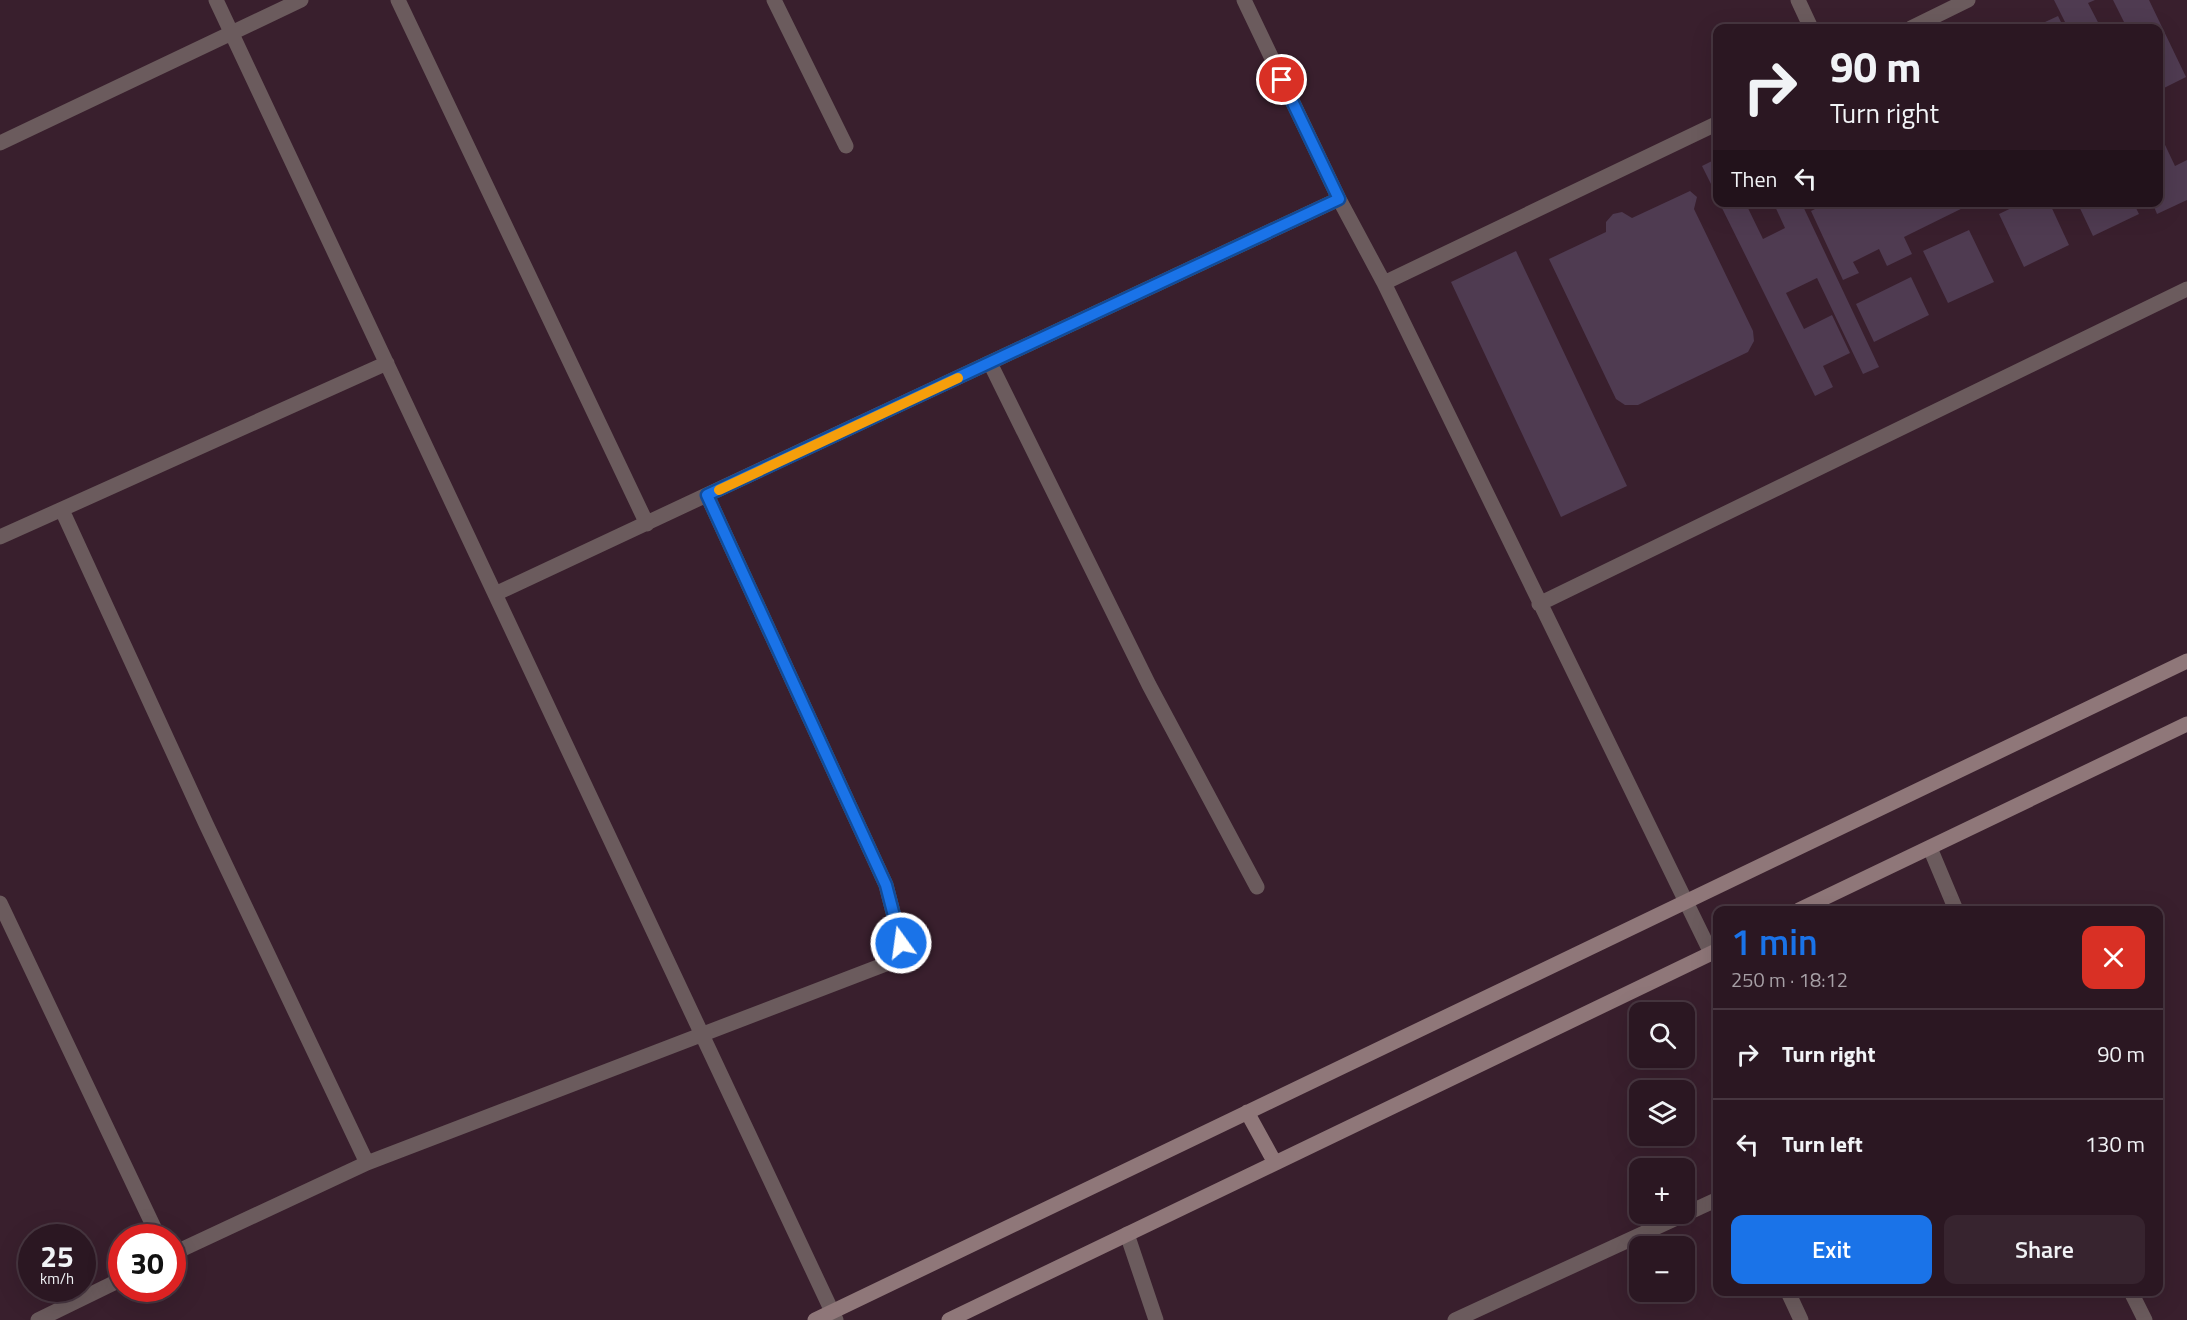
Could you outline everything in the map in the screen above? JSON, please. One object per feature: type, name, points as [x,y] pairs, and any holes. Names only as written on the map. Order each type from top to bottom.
[{"type":"main road","points":[[815,1320],[834,1316],[1247,1112],[2187,661]]},
{"type":"main road","points":[[1807,906],[2187,724]]},
{"type":"main road","points":[[949,1320],[1713,952]]},
{"type":"main road","points":[[1247,1112],[1275,1163]]},
{"type":"street","points":[[216,0],[834,1316]]},
{"type":"street","points":[[0,143],[301,0]]},
{"type":"street","points":[[398,0],[647,524]]},
{"type":"street","points":[[774,0],[846,146]]},
{"type":"street","points":[[1244,0],[1339,199],[1384,283],[1684,902],[1713,950]]},
{"type":"street","points":[[1798,0],[1809,24]]},
{"type":"street","points":[[1919,24],[1968,0]]},
{"type":"street","points":[[1384,283],[1713,125]]},
{"type":"street","points":[[495,594],[1339,199]]},
{"type":"street","points":[[1539,604],[2187,289]]},
{"type":"street","points":[[0,537],[387,363]]},
{"type":"street","points":[[990,363],[1149,685],[1257,887]]},
{"type":"street","points":[[186,1247],[367,1163],[891,962],[901,943],[886,885],[707,495]]},
{"type":"street","points":[[62,510],[206,825],[367,1163]]},
{"type":"street","points":[[1930,848],[1954,906]]},
{"type":"street","points":[[0,903],[152,1224]]},
{"type":"street","points":[[1455,1320],[1713,1201]]},
{"type":"street","points":[[1127,1234],[1156,1320]]},
{"type":"street","points":[[39,1320],[108,1286]]},
{"type":"street","points":[[1790,1296],[1801,1320]]},
{"type":"street","points":[[2133,1296],[2145,1320]]},
{"type":"building","points":[[2054,0],[2095,0],[2088,3],[2099,24],[2066,24]]},
{"type":"building","points":[[2113,0],[2149,0],[2161,24],[2125,24]]},
{"type":"building","points":[[2058,16],[2062,24],[2041,24]]},
{"type":"building","points":[[2163,29],[2186,77],[2163,88]]},
{"type":"building","points":[[2163,141],[2175,166],[2187,160],[2187,200],[2157,214],[2154,207],[2163,207]]},
{"type":"building","points":[[1713,160],[1713,188],[1702,166]]},
{"type":"building","points":[[1690,191],[1697,197],[1694,209],[1753,331],[1754,341],[1748,352],[1638,405],[1625,405],[1616,399],[1549,259],[1606,232],[1606,222],[1613,214],[1622,212],[1632,218]]},
{"type":"building","points":[[1721,207],[1747,207],[1763,239],[1785,228],[1775,207],[1803,207],[1879,367],[1863,374],[1817,278],[1786,293],[1804,329],[1832,315],[1850,353],[1823,366],[1833,387],[1815,396]]},
{"type":"building","points":[[1819,207],[1965,207],[1904,237],[1912,254],[1887,266],[1879,249],[1853,262],[1859,273],[1843,280],[1811,211]]},
{"type":"building","points":[[2014,207],[2051,207],[2069,245],[2024,267],[1999,214]]},
{"type":"building","points":[[2079,207],[2136,207],[2139,214],[2093,236]]},
{"type":"building","points":[[1969,230],[1994,282],[1948,303],[1923,251]]},
{"type":"building","points":[[1516,251],[1627,486],[1561,517],[1451,282]]},
{"type":"building","points":[[1911,277],[1929,315],[1874,342],[1856,304]]},
{"type":"slow traffic","points":[[719,490],[958,378]]},
{"type":"route","points":[[901,943],[886,885],[707,495],[1339,199],[1282,80]]}]
